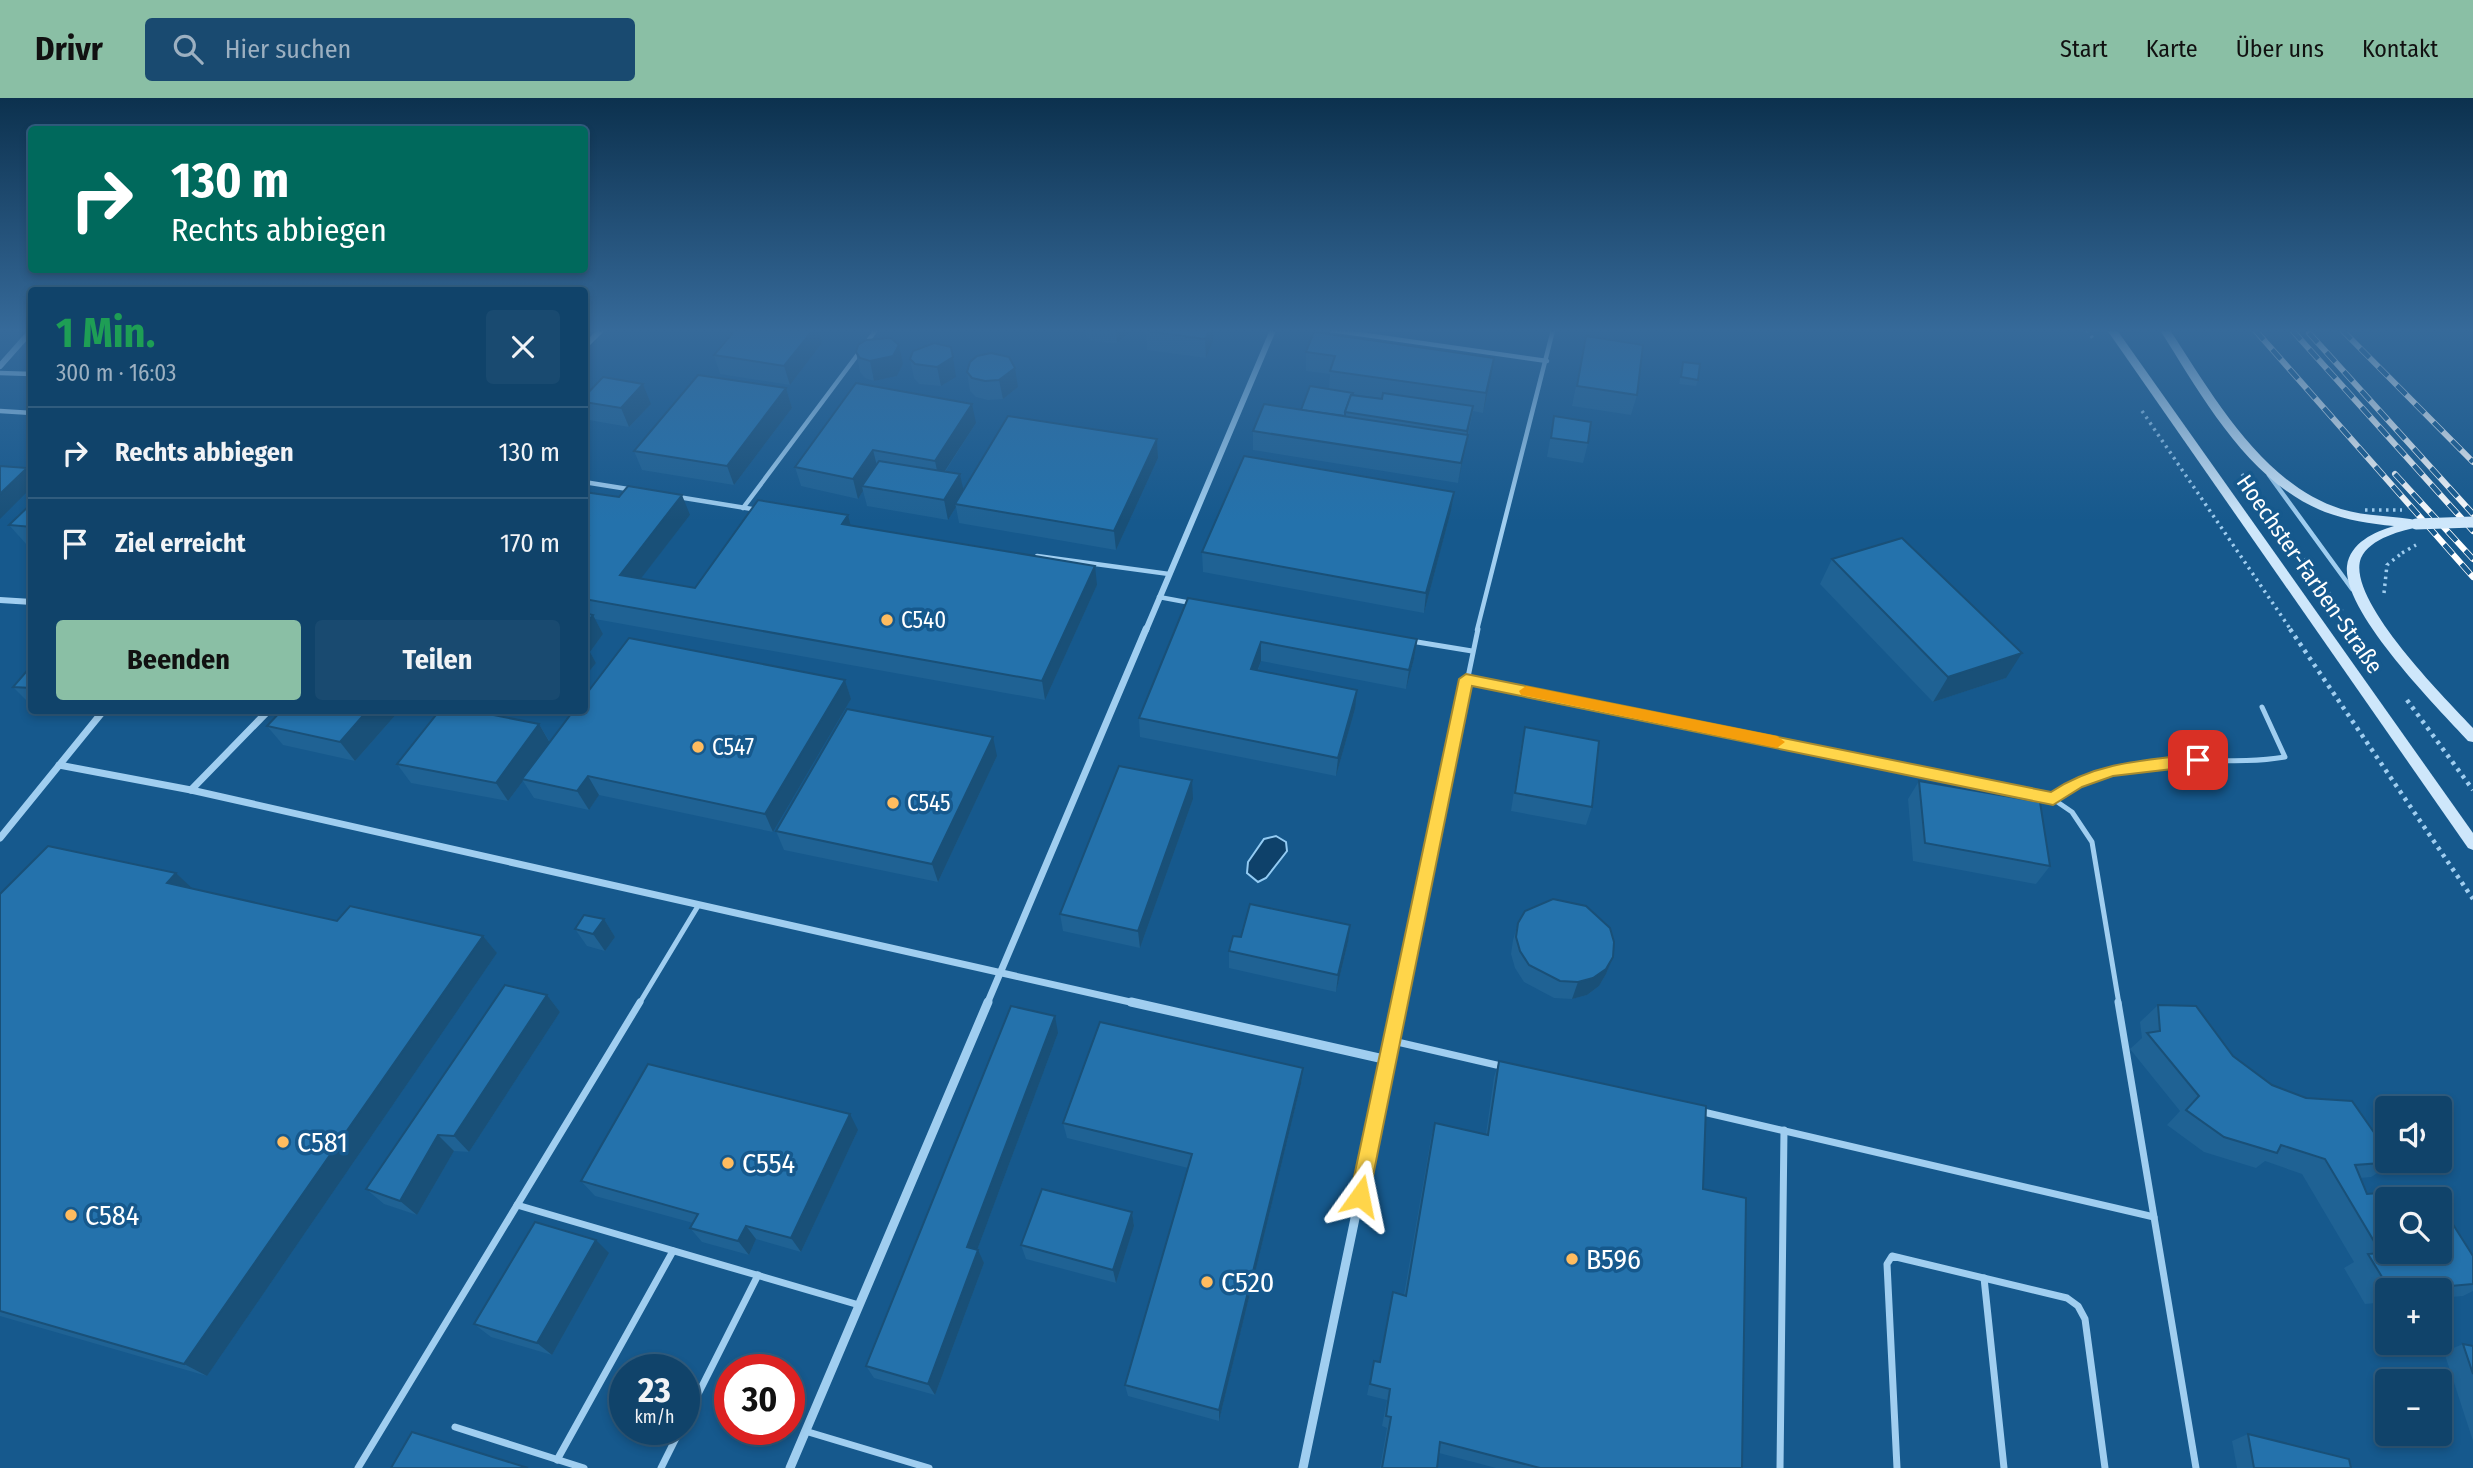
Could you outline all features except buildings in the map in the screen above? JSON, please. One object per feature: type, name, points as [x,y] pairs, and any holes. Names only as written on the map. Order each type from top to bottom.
[{"type":"main road","name":"Hoechster-Farben-Straße","points":[[2157,394],[2473,844]]},
{"type":"main road","points":[[2210,394],[2257,460],[2312,501],[2337,512],[2374,520],[2416,524],[2473,522]]},
{"type":"main road","points":[[2416,524],[2385,533],[2360,550],[2353,564],[2354,583],[2368,611],[2420,679],[2473,737]]},
{"type":"street","points":[[805,1432],[1246,394]]},
{"type":"street","points":[[0,600],[28,602]]},
{"type":"street","points":[[0,838],[101,714]]},
{"type":"street","points":[[191,790],[265,714]]},
{"type":"street","points":[[59,765],[191,790],[1388,1060],[1303,1468]]},
{"type":"street","points":[[790,1468],[800,1445]]},
{"type":"lane","points":[[743,508],[828,394]]},
{"type":"lane","points":[[1388,1060],[1472,651],[1539,394]]},
{"type":"lane","points":[[0,411],[28,413]]},
{"type":"lane","points":[[2257,460],[2368,611]]},
{"type":"lane","points":[[588,483],[638,490]]},
{"type":"lane","points":[[664,495],[770,512]]},
{"type":"lane","points":[[1025,555],[1169,574]]},
{"type":"lane","points":[[1159,597],[1200,604]]},
{"type":"lane","points":[[1404,639],[1472,651]]},
{"type":"lane","points":[[1466,679],[2053,799],[2072,812],[2092,842],[2196,1468]]},
{"type":"lane","points":[[2053,799],[2077,783],[2117,769],[2182,760],[2239,763],[2285,757],[2262,707]]},
{"type":"lane","points":[[358,1468],[698,906]]},
{"type":"lane","points":[[1393,1041],[1515,1069]]},
{"type":"lane","points":[[1690,1108],[2154,1217]]},
{"type":"lane","points":[[1780,1468],[1784,1130]]},
{"type":"lane","points":[[517,1205],[859,1305]]},
{"type":"lane","points":[[557,1460],[673,1251]]},
{"type":"lane","points":[[1898,1468],[1887,1264],[1892,1256],[2067,1298],[2078,1306],[2085,1319],[2105,1468]]},
{"type":"lane","points":[[700,1390],[758,1275]]},
{"type":"lane","points":[[1984,1278],[2004,1468]]},
{"type":"lane","points":[[455,1427],[584,1468]]},
{"type":"lane","points":[[805,1432],[929,1468]]},
{"type":"lane","points":[[661,1468],[672,1445]]},
{"type":"path","points":[[2141,409],[2473,899]]},
{"type":"path","points":[[2235,464],[2350,622]]},
{"type":"path","points":[[2387,605],[2383,584],[2387,565],[2402,553]]},
{"type":"path","points":[[2399,689],[2473,790]]},
{"type":"water","points":[[1276,836],[1286,842],[1287,851],[1266,878],[1258,882],[1247,873],[1248,862],[1264,839]]},
{"type":"railway","points":[[2311,394],[2473,577]]},
{"type":"railway","points":[[2350,394],[2473,531]]},
{"type":"railway","points":[[2364,394],[2473,514]]},
{"type":"railway","points":[[2405,394],[2473,462]]},
{"type":"railway","points":[[2395,474],[2473,559]]},
{"type":"slow traffic","points":[[1526,691],[1777,742]]},
{"type":"place","name":"C540","points":[[887,620]]},
{"type":"place","name":"C547","points":[[698,747]]},
{"type":"place","name":"C545","points":[[893,803]]},
{"type":"place","name":"C581","points":[[283,1142]]},
{"type":"place","name":"C554","points":[[728,1163]]},
{"type":"place","name":"C584","points":[[71,1215]]},
{"type":"place","name":"B596","points":[[1572,1259]]},
{"type":"place","name":"C520","points":[[1207,1282]]},
{"type":"route","points":[[1360,1196],[1466,679],[2053,799],[2077,783],[2112,770],[2198,760]]}]
